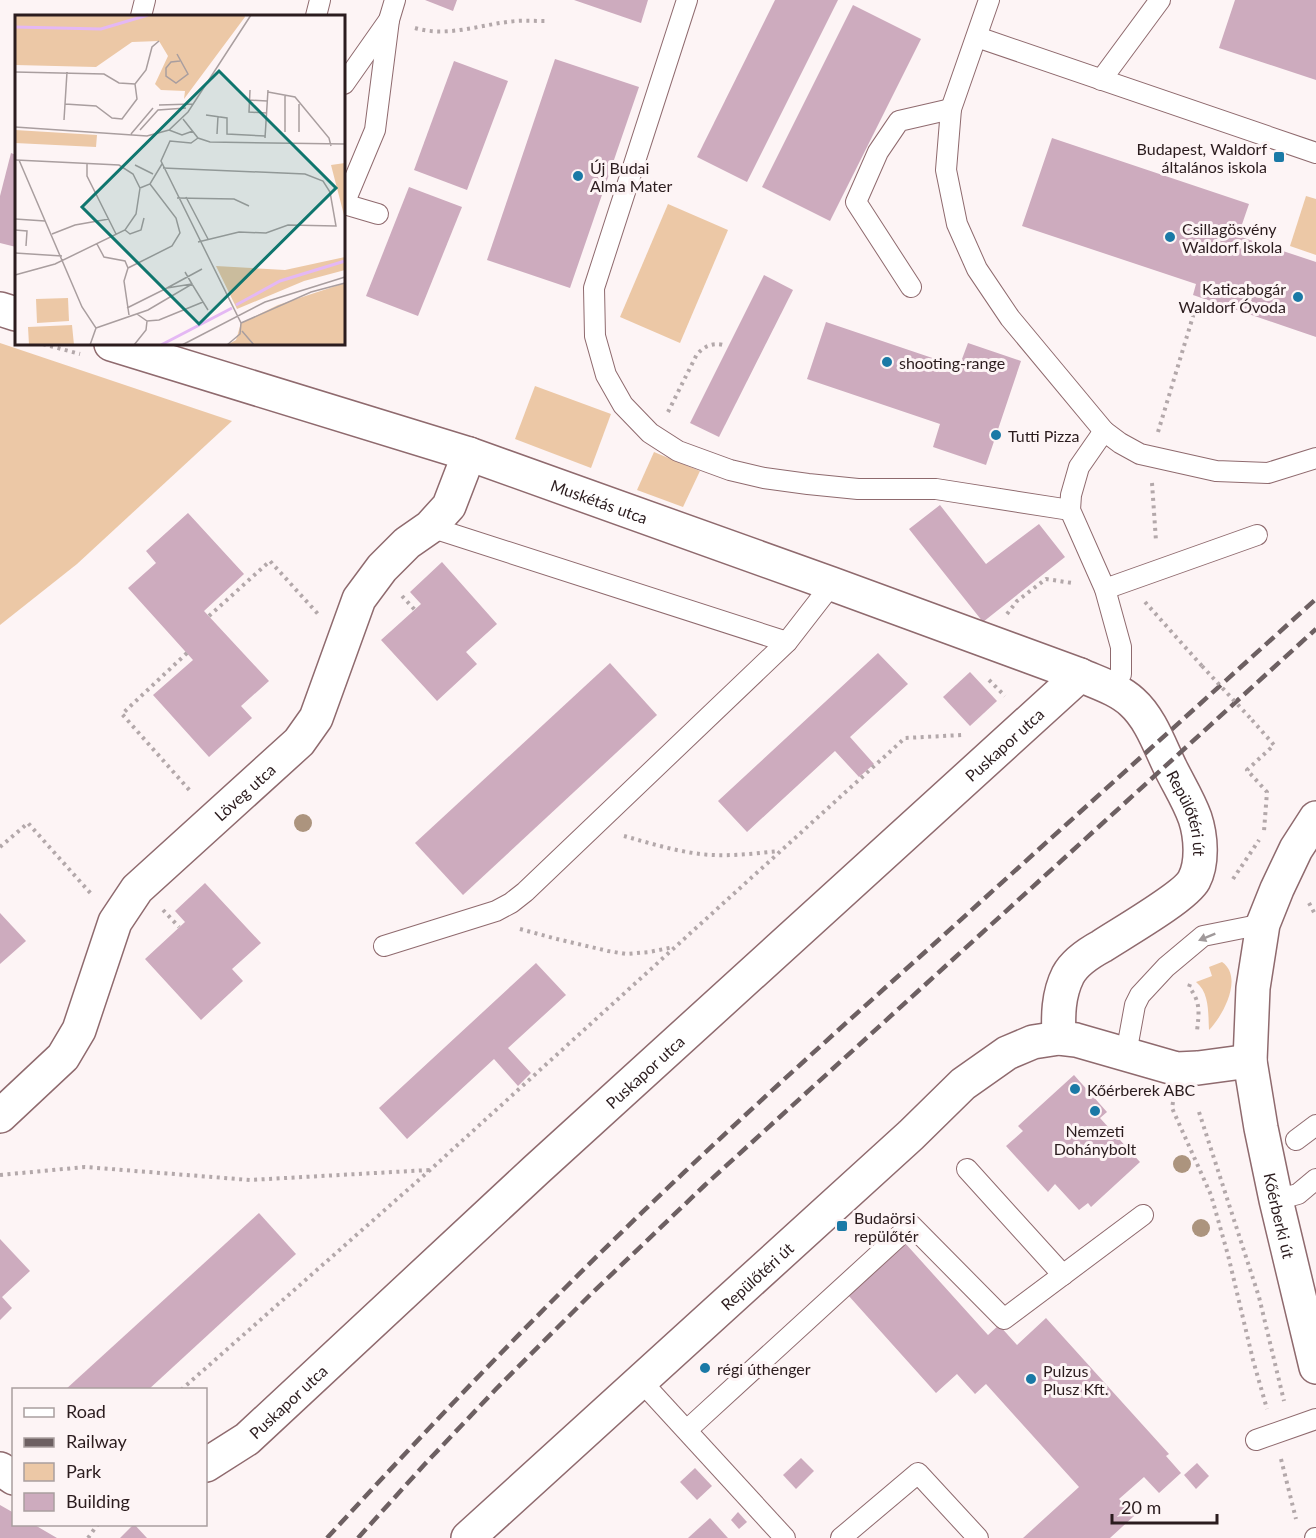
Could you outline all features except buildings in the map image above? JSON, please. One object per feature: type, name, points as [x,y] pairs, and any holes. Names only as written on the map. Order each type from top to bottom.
[{"type":"street","points":[[0,309],[15,314]]},
{"type":"street","name":"Muskétás utca","points":[[114,345],[469,454],[1080,675]]},
{"type":"street","name":"Löveg utca","points":[[0,1116],[63,1057],[79,1030],[115,921],[140,886],[299,742],[305,734],[316,718],[359,599],[382,568],[407,543],[430,527],[449,506],[469,454]]},
{"type":"street","name":"Repülőtéri út","points":[[1059,1038],[1060,994],[1068,974],[1084,957],[1162,908],[1183,892],[1193,882],[1199,866],[1200,840],[1195,819],[1146,718],[1132,702],[1113,688],[1080,675]]},
{"type":"street","name":"Puskapor utca","points":[[207,1464],[247,1439],[554,1154],[1080,675]]},
{"type":"street","points":[[1250,1061],[1253,988],[1263,924],[1296,849],[1316,818]]},
{"type":"street","name":"Repülőtéri út","points":[[468,1538],[963,1084],[1006,1053],[1033,1042],[1059,1038],[1085,1041],[1182,1070],[1250,1061]]},
{"type":"street","name":"Kőérberki út","points":[[1250,1061],[1276,1200],[1316,1367]]},
{"type":"lane","points":[[141,15],[145,0]]},
{"type":"lane","points":[[315,15],[320,0]]},
{"type":"lane","points":[[345,202],[375,130],[389,20],[395,0]]},
{"type":"lane","points":[[687,0],[594,288],[595,336],[606,375],[623,405],[655,437],[678,451],[730,470],[764,478],[858,489],[936,489],[1070,510]]},
{"type":"lane","points":[[989,0],[951,110],[946,170],[957,224],[977,269],[1010,318],[1104,431],[1140,454],[1216,471],[1268,473],[1316,458]]},
{"type":"lane","points":[[1101,80],[1160,0]]},
{"type":"lane","points":[[345,83],[389,20]]},
{"type":"lane","points":[[977,37],[1316,153]]},
{"type":"lane","points":[[910,287],[856,202],[878,152],[899,121],[951,110]]},
{"type":"lane","points":[[345,204],[378,214]]},
{"type":"lane","points":[[1104,431],[1079,467],[1071,495],[1070,510],[1106,589],[1120,646],[1121,674],[1113,688]]},
{"type":"lane","points":[[430,527],[787,642]]},
{"type":"lane","points":[[1106,589],[1257,535]]},
{"type":"lane","points":[[384,946],[496,911],[511,903],[787,642],[832,584]]},
{"type":"lane","points":[[1126,1054],[1135,1005],[1140,995],[1166,967],[1203,936],[1263,924]]},
{"type":"lane","points":[[1296,1140],[1316,1125]]},
{"type":"lane","points":[[967,1169],[1063,1275]]},
{"type":"lane","points":[[1276,1200],[1299,1194],[1316,1179]]},
{"type":"lane","points":[[687,1430],[911,1225],[1004,1319],[1143,1215]]},
{"type":"lane","points":[[640,1380],[785,1538]]},
{"type":"lane","points":[[1265,1436],[1316,1419]]},
{"type":"lane","points":[[841,1538],[918,1473],[978,1538]]},
{"type":"path","points":[[389,20],[422,30],[449,32],[510,21],[545,21]]},
{"type":"path","points":[[1158,571],[1150,456],[1197,303]]},
{"type":"path","points":[[655,437],[697,354],[712,344],[723,345]]},
{"type":"path","points":[[209,616],[270,561],[343,642]]},
{"type":"path","points":[[1142,598],[1275,745],[1246,770]]},
{"type":"path","points":[[187,653],[122,714],[215,819]]},
{"type":"path","points":[[985,676],[1010,701],[1023,681],[1032,658]]},
{"type":"path","points":[[182,1388],[430,1170],[904,738],[963,735]]},
{"type":"path","points":[[0,847],[28,823],[115,921]]},
{"type":"path","points":[[593,827],[692,853],[741,855],[780,851]]},
{"type":"path","points":[[1306,900],[1316,916]]},
{"type":"path","points":[[478,917],[557,939],[626,954],[675,947]]},
{"type":"path","points":[[1190,980],[1190,987],[1196,996],[1199,1011],[1197,1031]]},
{"type":"path","points":[[1182,1070],[1172,1108],[1211,1195],[1252,1360],[1265,1436],[1310,1534]]},
{"type":"path","points":[[1199,1112],[1259,1297],[1284,1401],[1265,1436]]},
{"type":"path","points":[[0,1175],[85,1167],[250,1179],[430,1170]]},
{"type":"green space","points":[[1306,196],[1316,199],[1316,255],[1290,246]]},
{"type":"green space","points":[[668,204],[728,230],[680,343],[620,317]]},
{"type":"green space","points":[[0,343],[232,421],[77,564],[0,625]]},
{"type":"green space","points":[[535,386],[611,414],[591,468],[515,439]]},
{"type":"green space","points":[[654,452],[700,471],[683,507],[637,490]]},
{"type":"green space","points":[[1222,962],[1231,977],[1231,986],[1220,1016],[1209,1030],[1206,998],[1196,982],[1212,976],[1209,967]]},
{"type":"railway","points":[[327,1538],[507,1347],[703,1155],[1316,599]]},
{"type":"railway","points":[[358,1538],[497,1388],[705,1185],[1316,629]]},
{"type":"place","name":"Budapest, Waldorf általános iskola","points":[[1279,157]]},
{"type":"place","name":"Új Budai Alma Mater","points":[[578,176]]},
{"type":"place","name":"Csillagösvény Waldorf Iskola","points":[[1170,237]]},
{"type":"place","name":"Katicabogár Waldorf Óvoda","points":[[1298,297]]},
{"type":"place","name":"shooting-range","points":[[887,362]]},
{"type":"place","name":"Tutti Pizza","points":[[996,435]]},
{"type":"place","name":"Kőérberek ABC","points":[[1075,1089]]},
{"type":"place","name":"Nemzeti Dohánybolt","points":[[1095,1111]]},
{"type":"place","name":"Budaörsi repülőtér","points":[[842,1226]]},
{"type":"place","name":"régi úthenger","points":[[705,1368]]},
{"type":"place","name":"Pulzus Plusz Kft.","points":[[1031,1379]]}]
